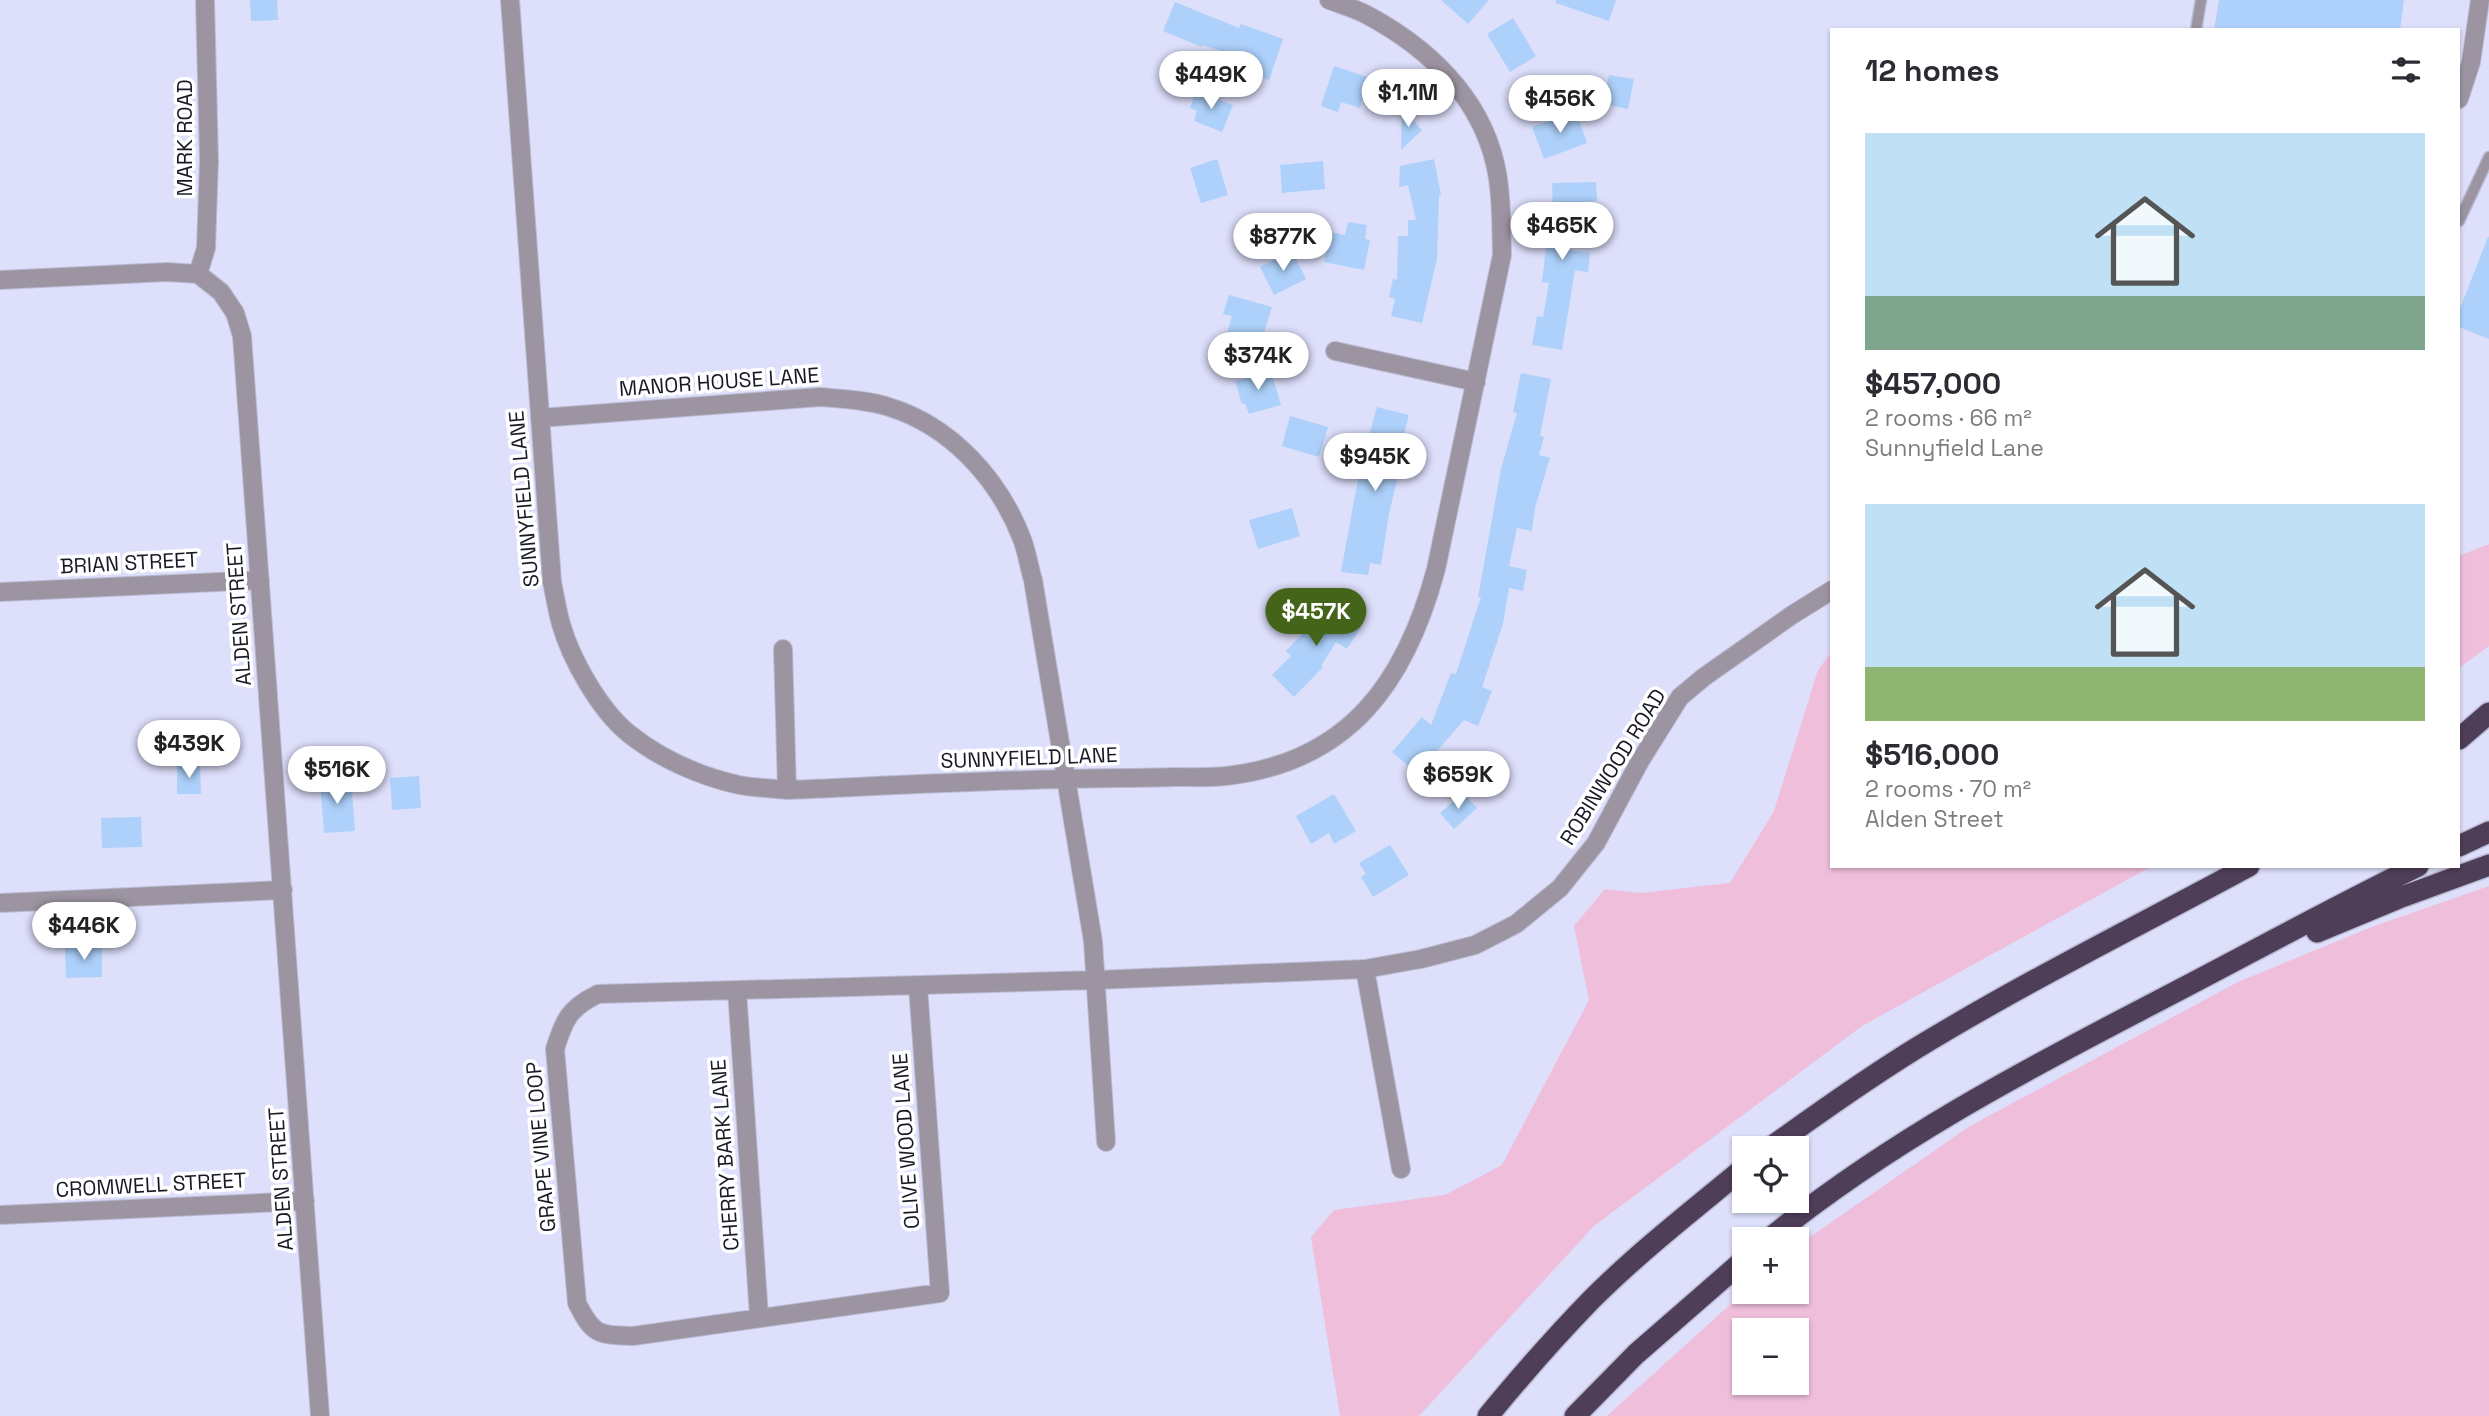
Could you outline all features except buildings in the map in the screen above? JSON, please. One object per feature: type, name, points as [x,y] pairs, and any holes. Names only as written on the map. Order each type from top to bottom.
[{"type":"highway","points":[[2460,738],[2489,713]]},
{"type":"highway","points":[[2460,846],[2489,831]]},
{"type":"highway","points":[[2138,1011],[2399,898],[2489,865]]},
{"type":"highway","points":[[1787,1136],[1915,1049],[2017,990],[2245,868]]},
{"type":"highway","points":[[1785,1227],[1866,1167],[1947,1115],[2045,1059],[2414,868]]},
{"type":"highway","points":[[1488,1416],[1592,1300],[1665,1232],[1732,1178]]},
{"type":"highway","points":[[1575,1416],[1636,1354],[1732,1270]]},
{"type":"street","name":"MARK ROAD","points":[[198,274],[206,248],[209,161],[205,0]]},
{"type":"street","name":"SUNNYFIELD LANE","points":[[510,0],[552,582],[561,625],[578,665],[599,699],[627,732],[667,758],[704,775],[742,786],[787,790],[1066,779],[1225,777],[1266,770],[1307,754],[1345,730],[1379,697],[1406,655],[1425,611],[1436,569],[1502,255],[1501,208],[1495,164],[1482,123],[1455,82],[1411,41],[1367,15],[1329,0]]},
{"type":"street","points":[[2460,96],[2471,62],[2480,0]]},
{"type":"street","points":[[0,280],[167,272],[198,274]]},
{"type":"street","name":"ALDEN STREET","points":[[198,274],[221,292],[235,313],[242,336],[320,1416]]},
{"type":"street","points":[[1335,351],[1476,382]]},
{"type":"street","name":"MANOR HOUSE LANE","points":[[540,418],[820,397],[889,407],[921,421],[956,443],[984,473],[1008,506],[1023,541],[1032,580],[1087,895],[1096,980],[1106,1142]]},
{"type":"street","name":"BRIAN STREET","points":[[0,592],[260,580]]},
{"type":"street","name":"ROBINWOOD ROAD","points":[[1096,980],[1365,969],[1421,959],[1475,945],[1516,924],[1560,888],[1596,843],[1662,722],[1680,697],[1704,677],[1830,591]]},
{"type":"street","points":[[783,649],[787,790]]},
{"type":"street","points":[[0,904],[283,890]]},
{"type":"street","points":[[1365,969],[1401,1169]]},
{"type":"street","name":"GRAPE VINE LOOP","points":[[940,1293],[633,1336],[604,1335],[588,1325],[577,1303],[555,1049],[563,1022],[579,1003],[598,994],[1096,980]]},
{"type":"street","name":"OLIVE WOOD LANE","points":[[918,986],[940,1293]]},
{"type":"street","name":"CHERRY BARK LANE","points":[[737,990],[759,1317]]},
{"type":"street","name":"CROMWELL STREET","points":[[0,1215],[305,1201]]},
{"type":"lane","points":[[2196,28],[2201,0]]},
{"type":"lane","points":[[2460,216],[2489,157]]},
{"type":"shaded area","points":[[2489,544],[2489,646],[2460,667],[2460,556]]},
{"type":"shaded area","points":[[1830,654],[1830,868],[2148,868],[1862,1026],[1594,1226],[1419,1416],[1340,1416],[1311,1237],[1334,1210],[1445,1195],[1502,1165],[1589,1000],[1574,926],[1605,889],[1641,893],[1730,883],[1774,811],[1818,670]]},
{"type":"shaded area","points":[[2489,886],[2489,1416],[1607,1416],[1732,1303],[1809,1304],[1809,1238],[1970,1126],[2238,982],[2369,928]]}]
